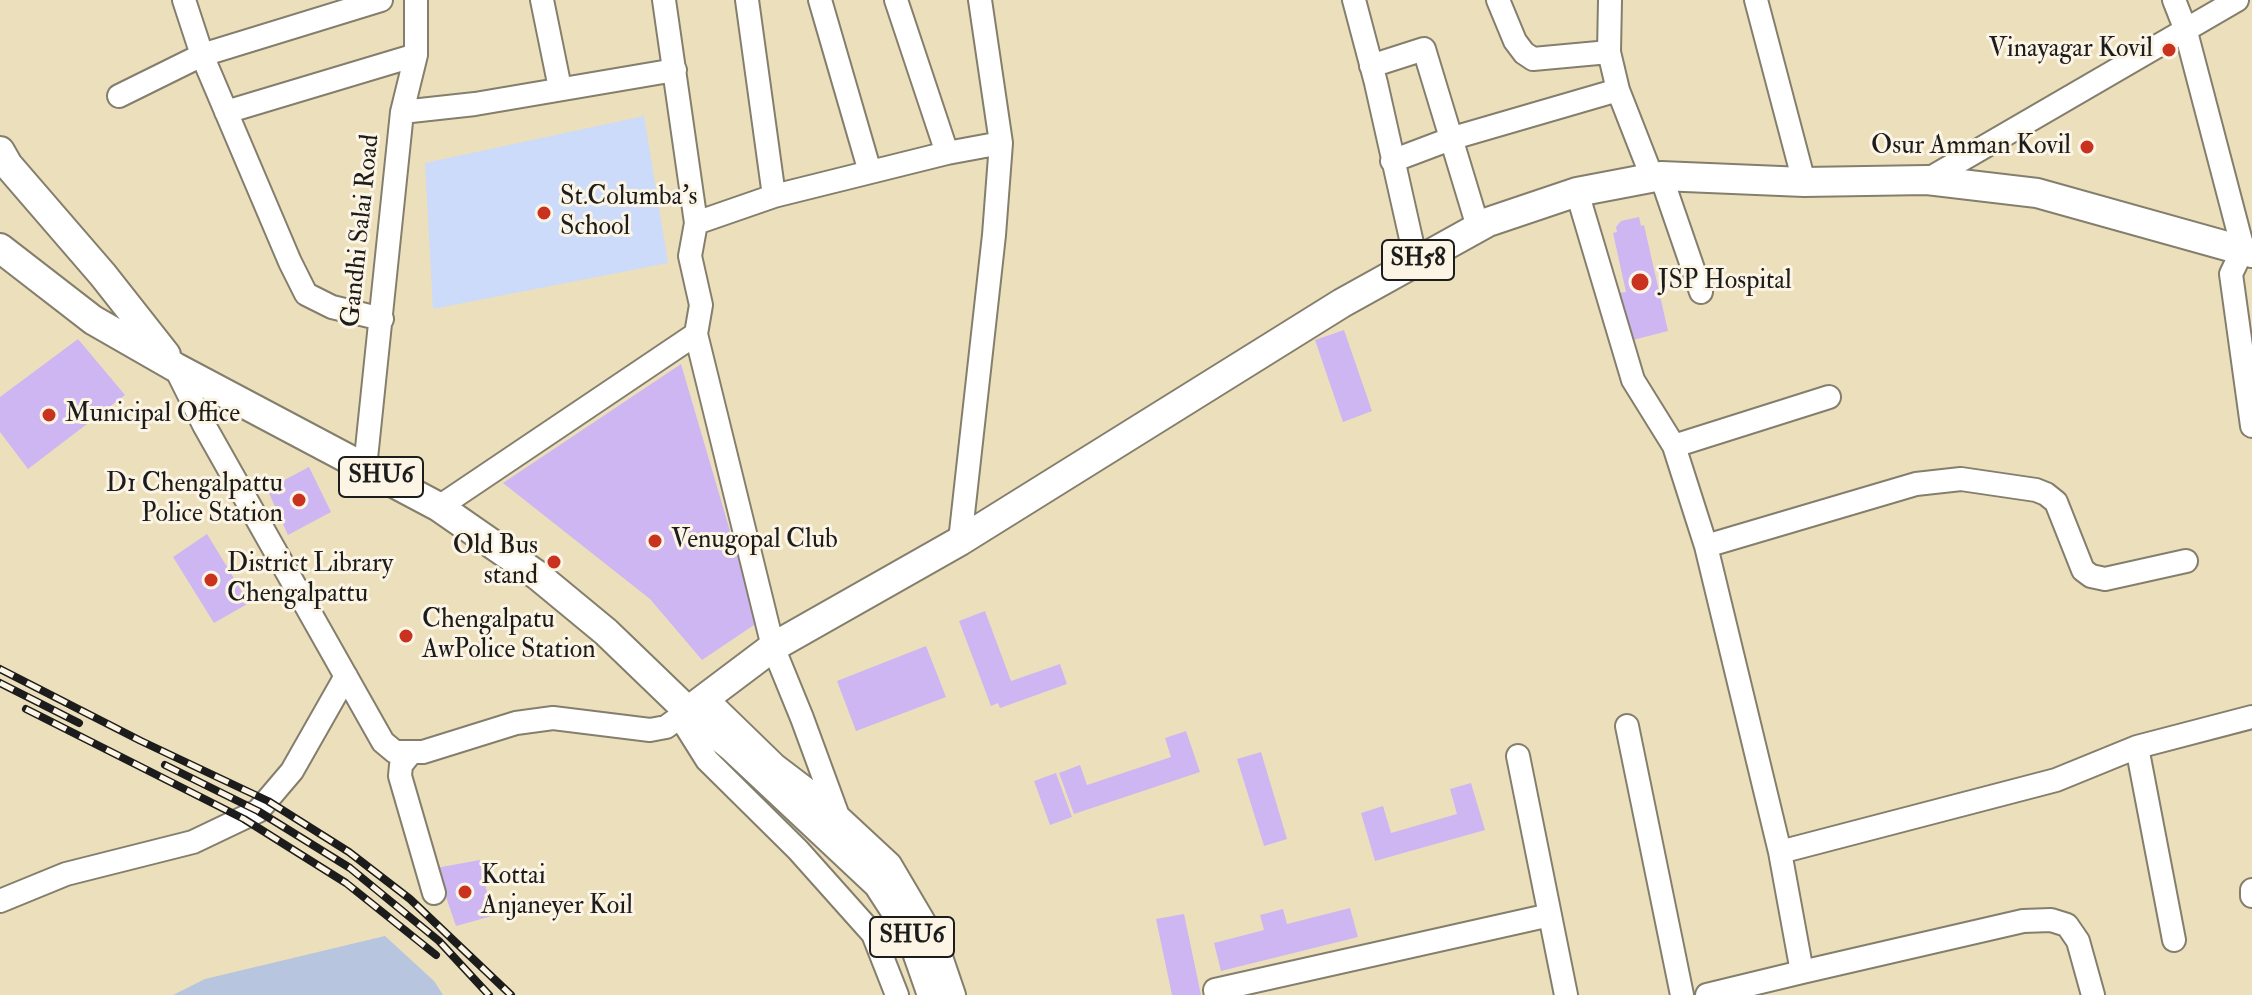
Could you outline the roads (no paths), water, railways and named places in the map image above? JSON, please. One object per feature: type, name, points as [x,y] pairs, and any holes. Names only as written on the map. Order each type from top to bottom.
[{"type":"main road","points":[[0,151],[8,165],[103,275],[175,367]]},
{"type":"main road","name":"SH58","points":[[691,709],[773,647],[960,541],[1342,303],[1478,227],[1577,192],[1656,176],[1804,182],[1927,180],[2037,193],[2248,251]]},
{"type":"main road","name":"SHU6","points":[[0,248],[93,320],[439,507],[537,575],[691,709],[878,884],[911,935],[932,995]]},
{"type":"street","points":[[184,0],[202,55],[306,294],[332,307],[382,319]]},
{"type":"street","points":[[119,96],[202,55],[381,0]]},
{"type":"street","name":"Gandhi Salai Road","points":[[365,468],[402,112],[416,55],[416,0]]},
{"type":"street","points":[[542,0],[560,88]]},
{"type":"street","points":[[664,0],[696,223],[690,256],[701,305],[696,334],[773,647],[838,816]]},
{"type":"street","points":[[747,0],[774,196]]},
{"type":"street","points":[[820,0],[870,172]]},
{"type":"street","points":[[896,0],[947,153]]},
{"type":"street","points":[[960,541],[994,235],[1001,143],[980,0]]},
{"type":"street","points":[[1354,0],[1416,261]]},
{"type":"street","points":[[1498,0],[1515,41],[1533,59],[1609,52]]},
{"type":"street","points":[[1610,0],[1609,52],[1618,90],[1656,176],[1701,292]]},
{"type":"street","points":[[1756,0],[1804,182]]},
{"type":"street","points":[[2174,0],[2185,28],[2248,251],[2231,274],[2252,426]]},
{"type":"street","points":[[1927,180],[2185,28],[2237,0],[2252,5]]},
{"type":"street","points":[[1371,66],[1424,49],[1478,227]]},
{"type":"street","points":[[226,112],[416,55]]},
{"type":"street","points":[[402,112],[475,104],[675,70]]},
{"type":"street","points":[[1392,161],[1453,138],[1618,90]]},
{"type":"street","points":[[696,223],[774,196],[947,153],[1001,143]]},
{"type":"street","points":[[1577,192],[1633,380],[1674,446],[1706,546],[1780,852],[1802,972]]},
{"type":"street","points":[[439,507],[696,334]]},
{"type":"street","points":[[175,367],[204,425],[383,742],[395,752],[410,754],[516,723],[553,718],[650,730],[666,727],[691,709]]},
{"type":"street","points":[[1674,446],[1829,397]]},
{"type":"street","points":[[1706,546],[1916,484],[1961,479],[2046,494],[2056,502],[2083,570],[2091,576],[2105,579],[2186,561]]},
{"type":"street","points":[[0,901],[66,874],[193,842],[258,811],[292,771],[346,676]]},
{"type":"street","points":[[691,709],[775,765],[838,816],[890,864],[936,942],[954,995]]},
{"type":"street","points":[[691,709],[707,760],[798,850],[873,934],[897,995]]},
{"type":"street","points":[[1780,852],[2056,780],[2137,747],[2252,717]]},
{"type":"street","points":[[1627,726],[1682,995]]},
{"type":"street","points":[[2137,747],[2174,940]]},
{"type":"street","points":[[410,754],[401,765],[400,776],[434,893]]},
{"type":"street","points":[[1518,756],[1566,995]]},
{"type":"street","points":[[1216,995],[1215,990],[1550,915]]},
{"type":"street","points":[[1707,995],[2023,921],[2051,920],[2067,925],[2078,941],[2093,995]]},
{"type":"railway","points":[[0,669],[268,801],[349,852],[410,899],[511,995]]},
{"type":"railway","points":[[0,683],[79,723]]},
{"type":"railway","points":[[26,709],[244,819],[346,883],[436,955]]},
{"type":"railway","points":[[165,765],[258,811],[350,868],[439,941],[489,995]]},
{"type":"place","name":"Vinayagar Kovil","points":[[2169,50]]},
{"type":"place","name":"Osur Amman Kovil","points":[[2087,147]]},
{"type":"place","name":"St.Columba's School","points":[[544,213]]},
{"type":"place","name":"JSP Hospital","points":[[1640,282]]},
{"type":"place","name":"Municipal Office","points":[[49,415]]},
{"type":"place","name":"D1 Chengalpattu Police Station","points":[[299,500]]},
{"type":"place","name":"Venugopal Club","points":[[655,541]]},
{"type":"place","name":"Old Bus stand","points":[[554,562]]},
{"type":"place","name":"District Library Chengalpattu","points":[[211,580]]},
{"type":"place","name":"Chengalpatu AwPolice Station","points":[[406,636]]},
{"type":"place","name":"Kottai Anjaneyer Koil","points":[[465,892]]}]
